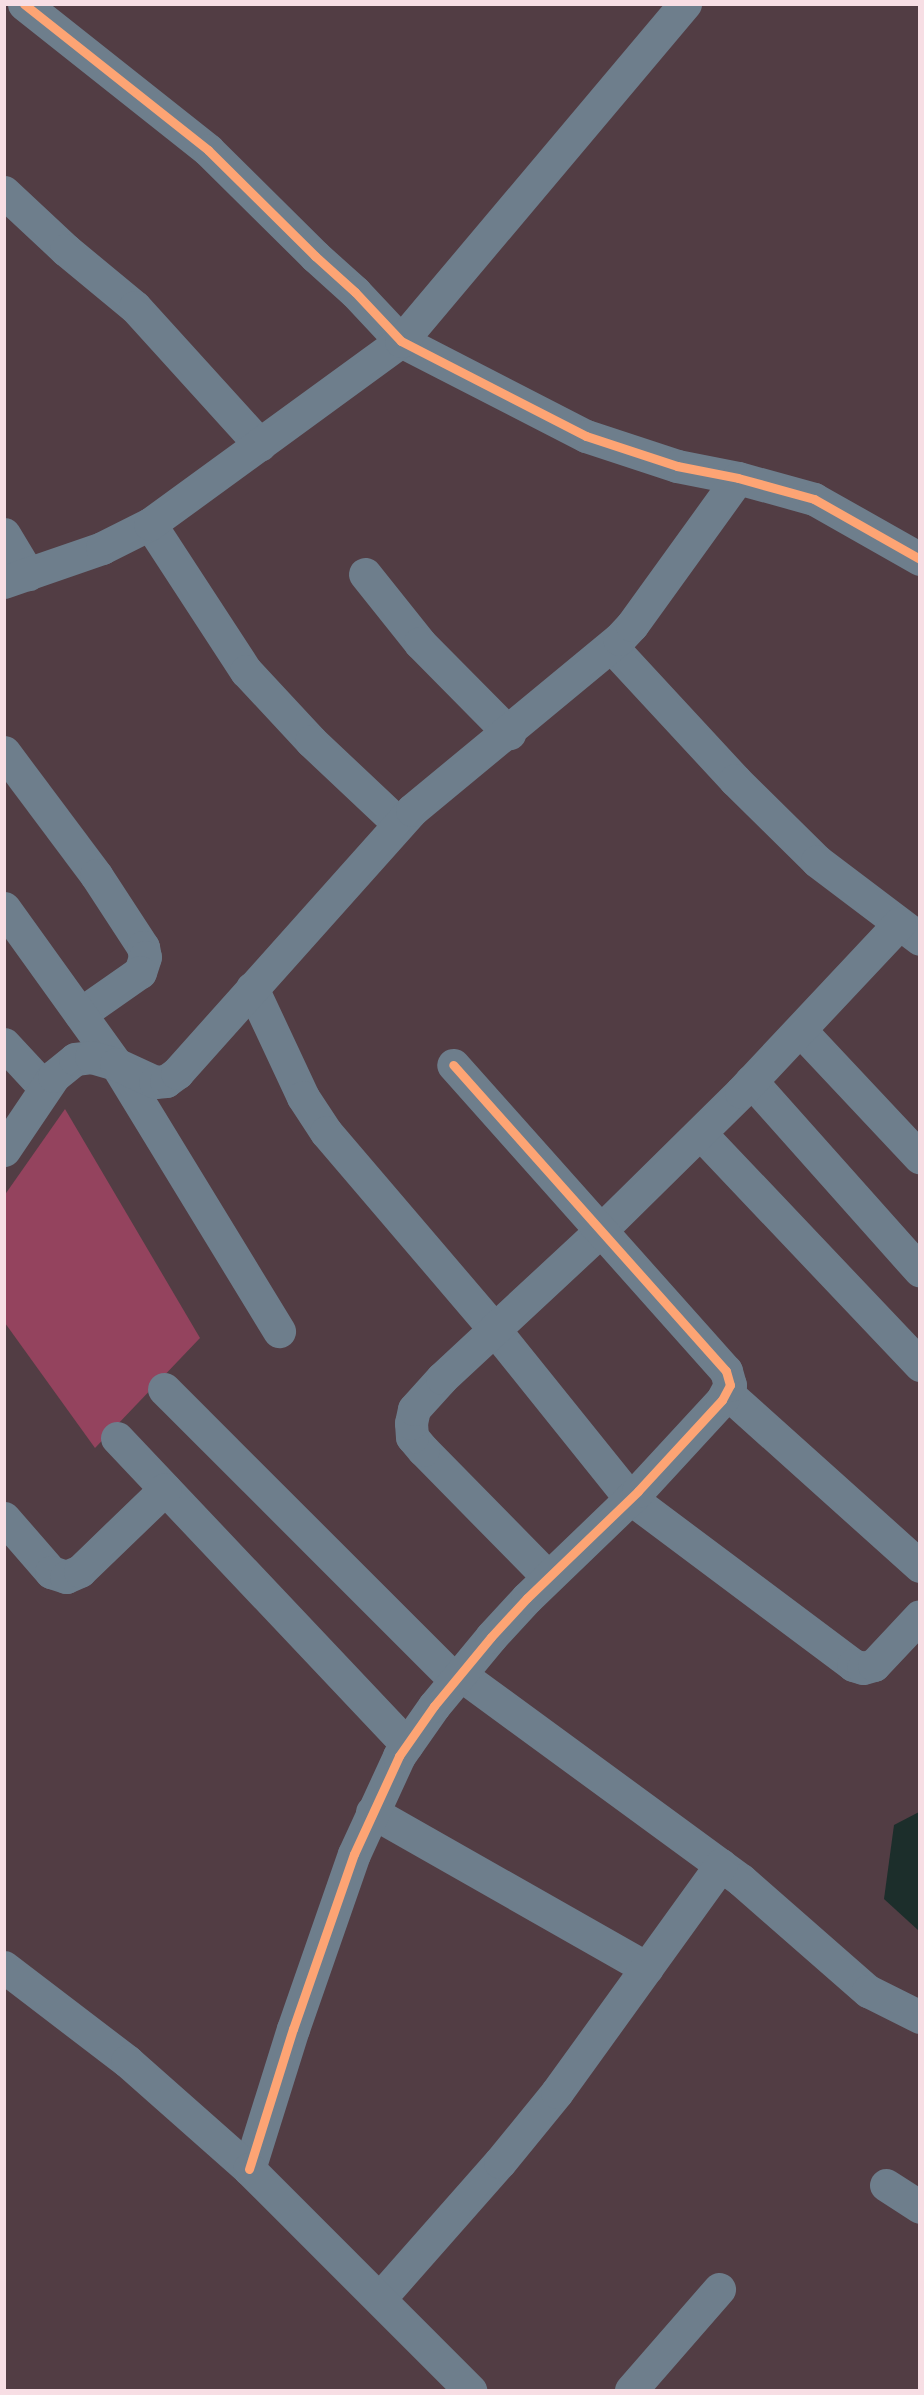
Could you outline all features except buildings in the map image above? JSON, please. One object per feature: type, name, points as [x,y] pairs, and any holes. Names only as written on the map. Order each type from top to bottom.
[{"type":"street","points":[[24,4],[208,150],[315,256],[355,292],[401,341],[586,436],[677,466],[738,478],[814,499],[920,559]]},
{"type":"street","points":[[4,534],[16,578],[102,548],[150,524],[401,341],[685,4]]},
{"type":"street","points":[[4,192],[66,250],[135,308],[260,445]]},
{"type":"street","points":[[4,1150],[54,1076],[75,1059],[91,1057],[116,1064],[155,1083],[166,1081],[177,1073],[399,824],[451,777],[509,733],[611,646],[632,625],[738,478]]},
{"type":"street","points":[[150,524],[246,672],[311,741],[399,824]]},
{"type":"street","points":[[365,574],[420,643],[509,733]]},
{"type":"street","points":[[548,1577],[412,1437],[411,1423],[414,1409],[424,1396],[601,1230],[700,1133],[800,1030],[909,932],[817,861],[780,827],[611,646]]},
{"type":"street","points":[[4,752],[96,874],[143,947],[144,964],[140,972],[80,1014]]},
{"type":"street","points":[[4,908],[116,1064],[279,1331]]},
{"type":"street","points":[[252,988],[303,1097],[326,1132],[494,1329],[630,1498],[853,1665],[863,1668],[874,1665],[920,1616]]},
{"type":"street","points":[[800,1030],[920,1158]]},
{"type":"street","points":[[4,1044],[45,1088]]},
{"type":"street","points":[[249,2169],[322,1945],[372,1812],[407,1745],[434,1706],[491,1637],[548,1577],[630,1498],[727,1393],[730,1377],[453,1065]]},
{"type":"street","points":[[751,1081],[920,1270]]},
{"type":"street","points":[[700,1133],[920,1365]]},
{"type":"street","points":[[164,1389],[458,1678],[721,1865],[868,1991],[920,2017]]},
{"type":"street","points":[[727,1393],[920,1566]]},
{"type":"street","points":[[117,1438],[407,1745]]},
{"type":"street","points":[[4,1518],[51,1572],[66,1577],[80,1571],[165,1489]]},
{"type":"street","points":[[372,1812],[647,1968]]},
{"type":"street","points":[[380,2298],[550,2101],[721,1865]]},
{"type":"street","points":[[4,1967],[127,2061],[249,2169],[380,2298],[470,2391]]},
{"type":"street","points":[[886,2185],[920,2207]]},
{"type":"street","points":[[631,2391],[719,2289]]},
{"type":"shaded area","points":[[65,1109],[200,1338],[95,1448],[5,1323],[4,1196]]},
{"type":"shaded area","points":[[919,1812],[919,1931],[884,1899],[894,1825]]},
{"type":"cycle path","points":[[24,4],[208,150],[315,256],[355,292],[401,341],[586,436],[677,466],[738,478],[814,499],[920,559]]},
{"type":"cycle path","points":[[249,2169],[293,2029],[354,1854],[399,1756],[434,1706],[491,1637],[527,1598],[638,1491],[722,1400],[730,1385],[726,1371],[453,1065]]}]
